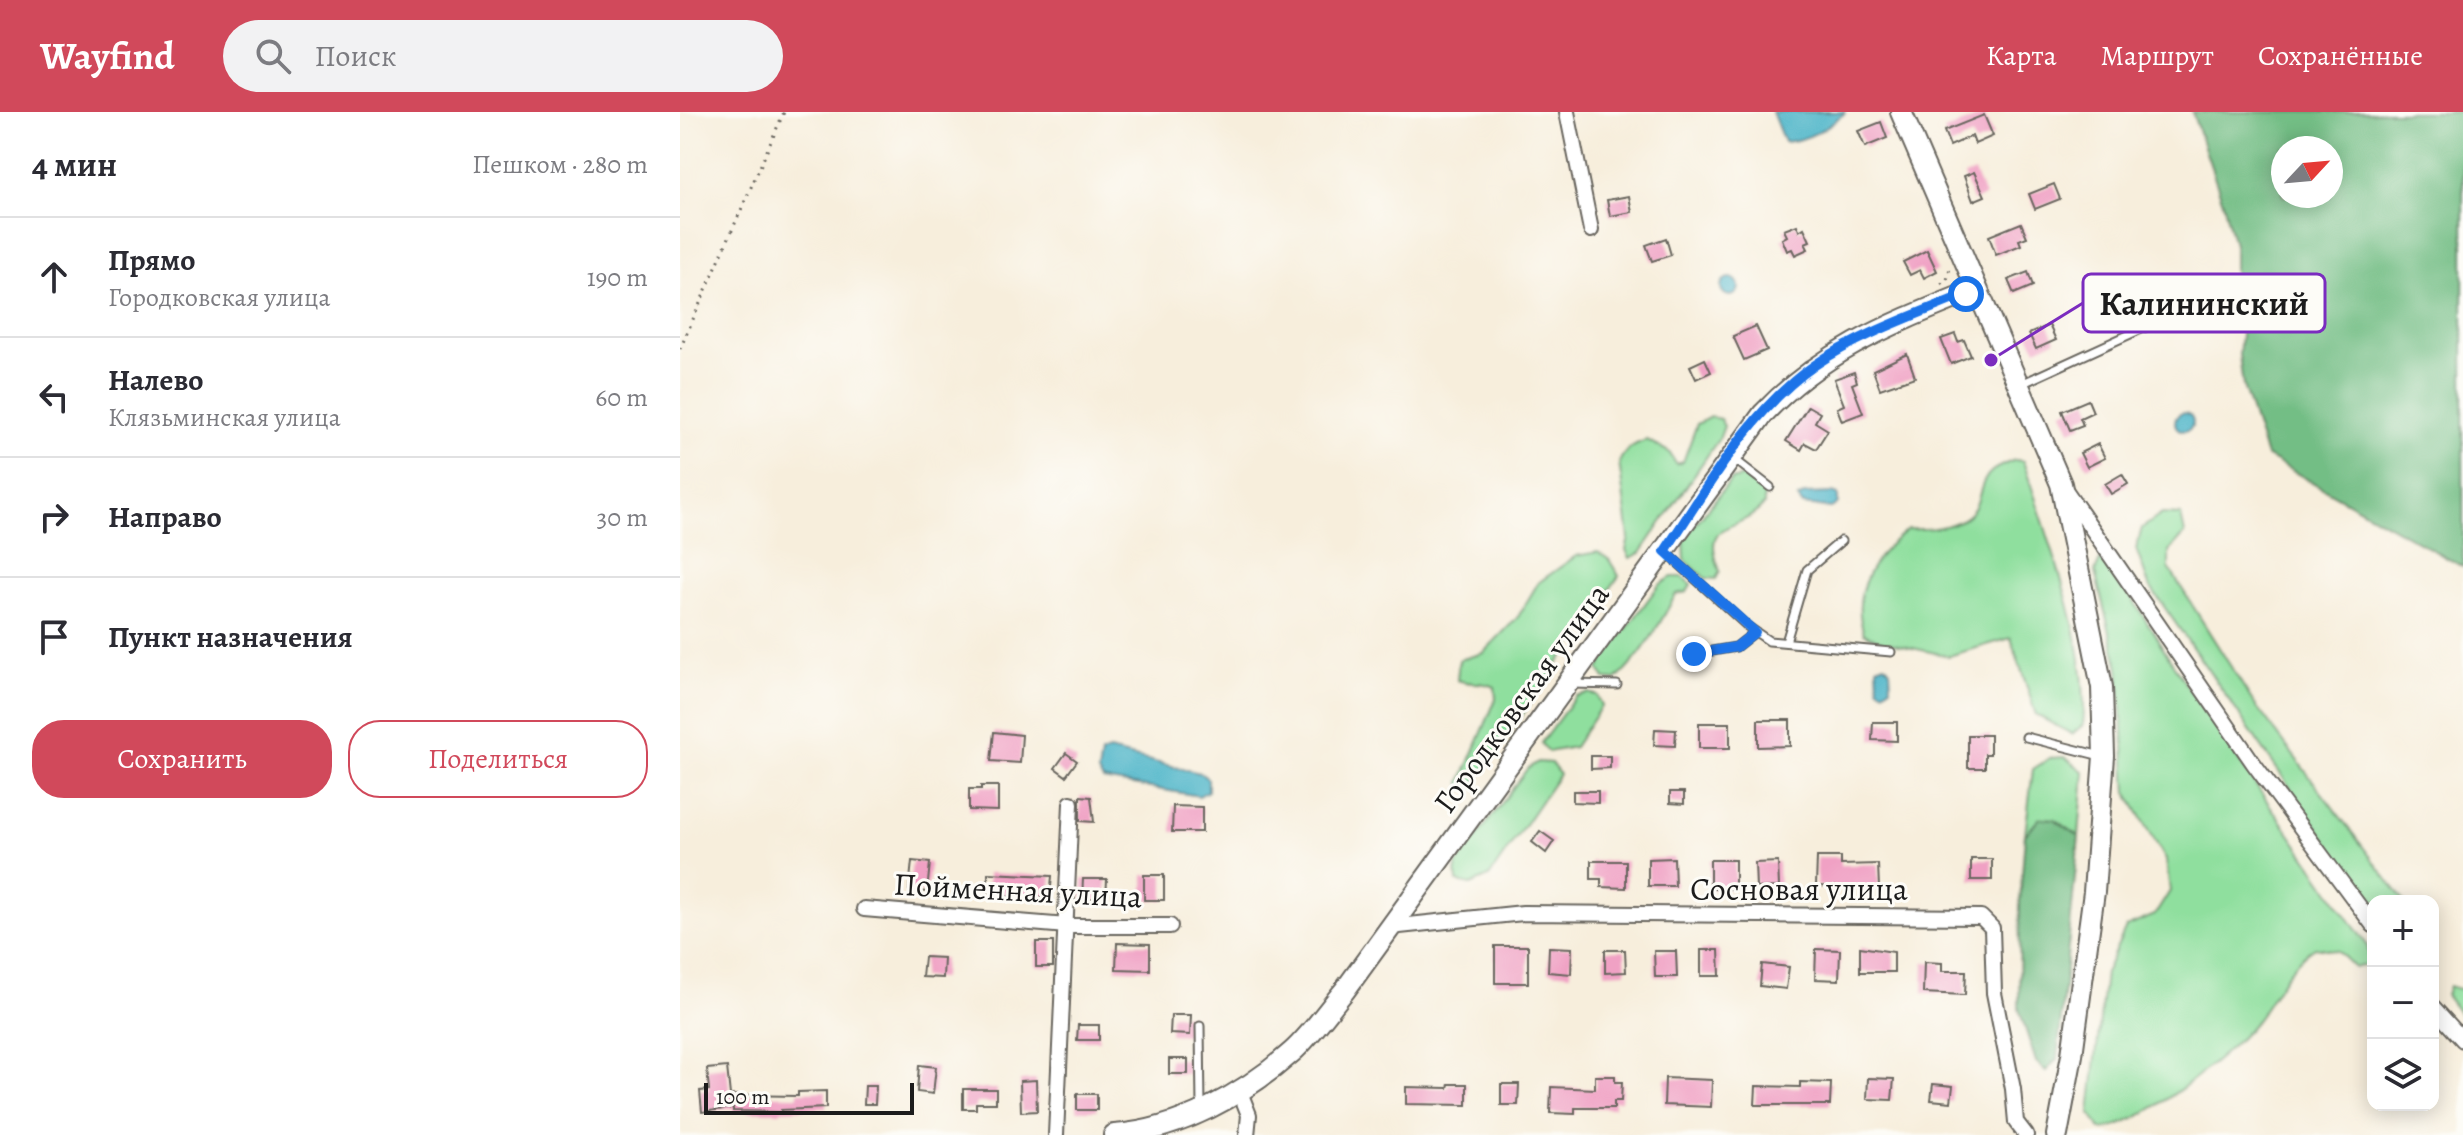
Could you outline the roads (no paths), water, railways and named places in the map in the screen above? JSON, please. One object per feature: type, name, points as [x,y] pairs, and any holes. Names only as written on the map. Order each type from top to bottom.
[{"type":"main road","points":[[1901,112],[2061,484],[2102,687],[2104,756],[2094,892],[2072,1055],[2057,1135]]},
{"type":"main road","name":"Городковская улица","points":[[1114,1135],[1175,1121],[1240,1092],[1294,1050],[1345,990],[1665,551],[1729,456],[1763,414],[1815,365],[1839,350],[1975,290]]},
{"type":"street","points":[[1567,112],[1591,230]]},
{"type":"street","points":[[2061,484],[2254,764],[2367,917]]},
{"type":"street","points":[[1056,1135],[1071,803]]},
{"type":"street","name":"Пойменная улица","points":[[864,909],[1067,926],[1170,926]]},
{"type":"street","name":"Сосновая улица","points":[[1390,927],[1523,913],[1981,917],[1992,928],[1994,993],[2013,1089],[2016,1122],[2026,1135]]},
{"type":"street","points":[[2439,1014],[2463,1040]]},
{"type":"street","points":[[1240,1092],[1249,1115],[1247,1135]]},
{"type":"lane","points":[[2017,386],[2185,309]]},
{"type":"lane","points":[[1729,456],[1770,487]]},
{"type":"lane","points":[[2078,562],[2083,537],[2092,535],[2100,541]]},
{"type":"lane","points":[[1786,642],[1807,570],[1841,541]]},
{"type":"lane","points":[[1665,551],[1769,641],[1891,652]]},
{"type":"lane","points":[[1694,654],[1736,647],[1755,632]]},
{"type":"lane","points":[[1568,684],[1617,685]]},
{"type":"lane","points":[[2026,737],[2104,756]]},
{"type":"lane","points":[[1200,1026],[1201,1109]]},
{"type":"water","points":[[1772,112],[1845,113],[1816,133],[1784,142]]},
{"type":"water","points":[[1726,278],[1734,278],[1739,287],[1737,294],[1726,296],[1721,291],[1721,283]]},
{"type":"water","points":[[2184,413],[2193,422],[2184,431],[2175,422]]},
{"type":"water","points":[[1805,494],[1838,495],[1838,504],[1831,508],[1803,505],[1798,498]]},
{"type":"water","points":[[1885,664],[1890,670],[1891,687],[1883,691],[1878,687],[1877,667]]},
{"type":"water","points":[[1109,751],[1200,773],[1208,779],[1208,791],[1199,796],[1103,780],[1098,773],[1101,754]]},
{"type":"place","name":"Калининский","points":[[1991,360]]}]
